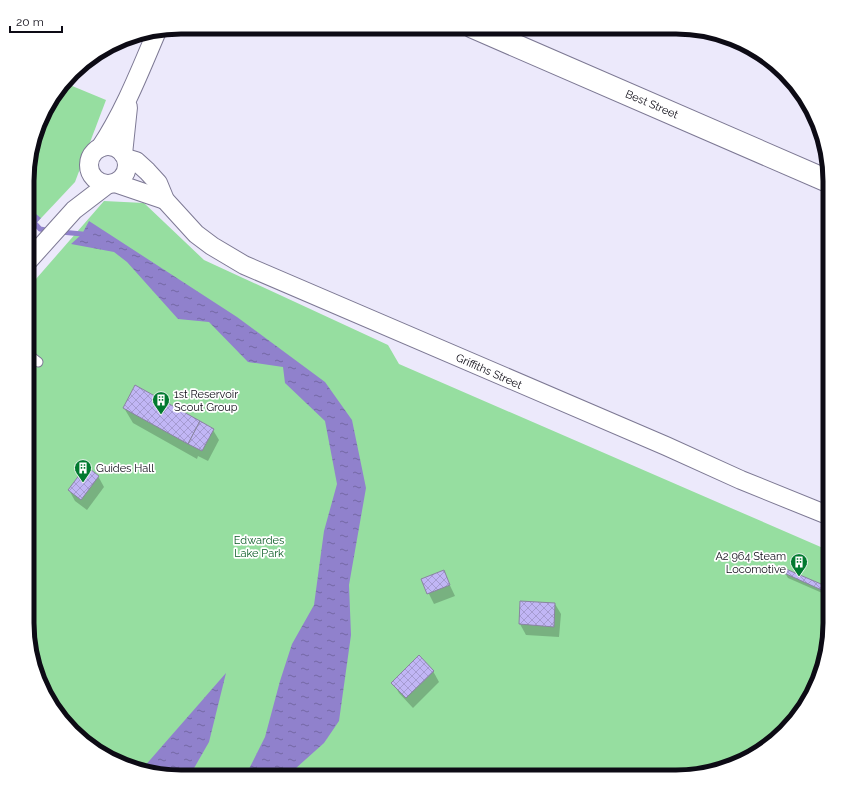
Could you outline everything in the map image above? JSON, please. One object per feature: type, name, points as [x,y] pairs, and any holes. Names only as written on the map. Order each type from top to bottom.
[{"type":"street","name":"Best Street","points":[[489,34],[823,179]]},
{"type":"street","points":[[100,148],[130,95],[155,36]]},
{"type":"street","points":[[34,254],[74,210],[111,184],[120,180],[126,172],[127,168],[124,156],[124,138],[130,95]]},
{"type":"street","points":[[74,210],[90,172],[90,161],[95,151],[100,148],[110,146],[115,147],[124,156]]},
{"type":"street","name":"Griffiths Street","points":[[124,156],[136,161],[147,171],[158,183],[165,200],[196,234],[212,246],[244,265],[666,446],[741,480],[823,513]]},
{"type":"street","points":[[90,172],[97,181],[111,184]]},
{"type":"street","name":"Griffiths Street","points":[[111,184],[165,200]]},
{"type":"lane","points":[[34,359],[38,362]]},
{"type":"green space","points":[[70,85],[106,100],[75,182],[34,226],[34,172],[39,143],[49,116],[59,99]]},
{"type":"green space","name":"Edwardes Lake Park","points":[[104,201],[144,203],[204,260],[388,345],[399,364],[823,548],[822,642],[818,661],[808,688],[793,712],[780,727],[758,745],[732,759],[714,765],[685,770],[172,770],[143,765],[116,755],[92,740],[77,727],[64,712],[45,679],[35,642],[34,281]]},
{"type":"water","points":[[34,213],[41,218],[34,226]]},
{"type":"water","points":[[89,221],[237,317],[325,382],[352,420],[366,488],[349,585],[351,635],[339,721],[324,743],[294,770],[248,770],[265,737],[280,681],[292,644],[314,605],[324,531],[337,484],[325,421],[285,383],[283,367],[248,362],[209,322],[178,319],[127,262],[114,252],[71,244],[82,234]]},
{"type":"water","points":[[226,673],[209,742],[193,770],[172,770],[145,765]]},
{"type":"building","name":"1st Reservoir Scout Group","points":[[135,385],[200,421],[188,444],[123,408]]},
{"type":"building","points":[[200,421],[214,429],[202,451],[188,444]]},
{"type":"building","name":"Guides Hall","points":[[86,466],[99,476],[81,500],[68,490]]},
{"type":"building","name":"A2 964 Steam Locomotive","points":[[786,569],[823,585],[823,591],[784,573]]},
{"type":"building","points":[[444,570],[450,585],[427,594],[421,579]]},
{"type":"building","points":[[520,601],[555,603],[554,627],[519,624]]},
{"type":"building","points":[[419,655],[434,671],[406,698],[391,683]]},
{"type":"waterway","points":[[34,222],[40,229],[51,231]]},
{"type":"waterway","points":[[61,232],[82,234]]},
{"type":"place","name":"1st Reservoir Scout Group","points":[[161,415]]},
{"type":"place","name":"Guides Hall","points":[[83,483]]},
{"type":"place","name":"A2 964 Steam Locomotive","points":[[799,577]]}]
